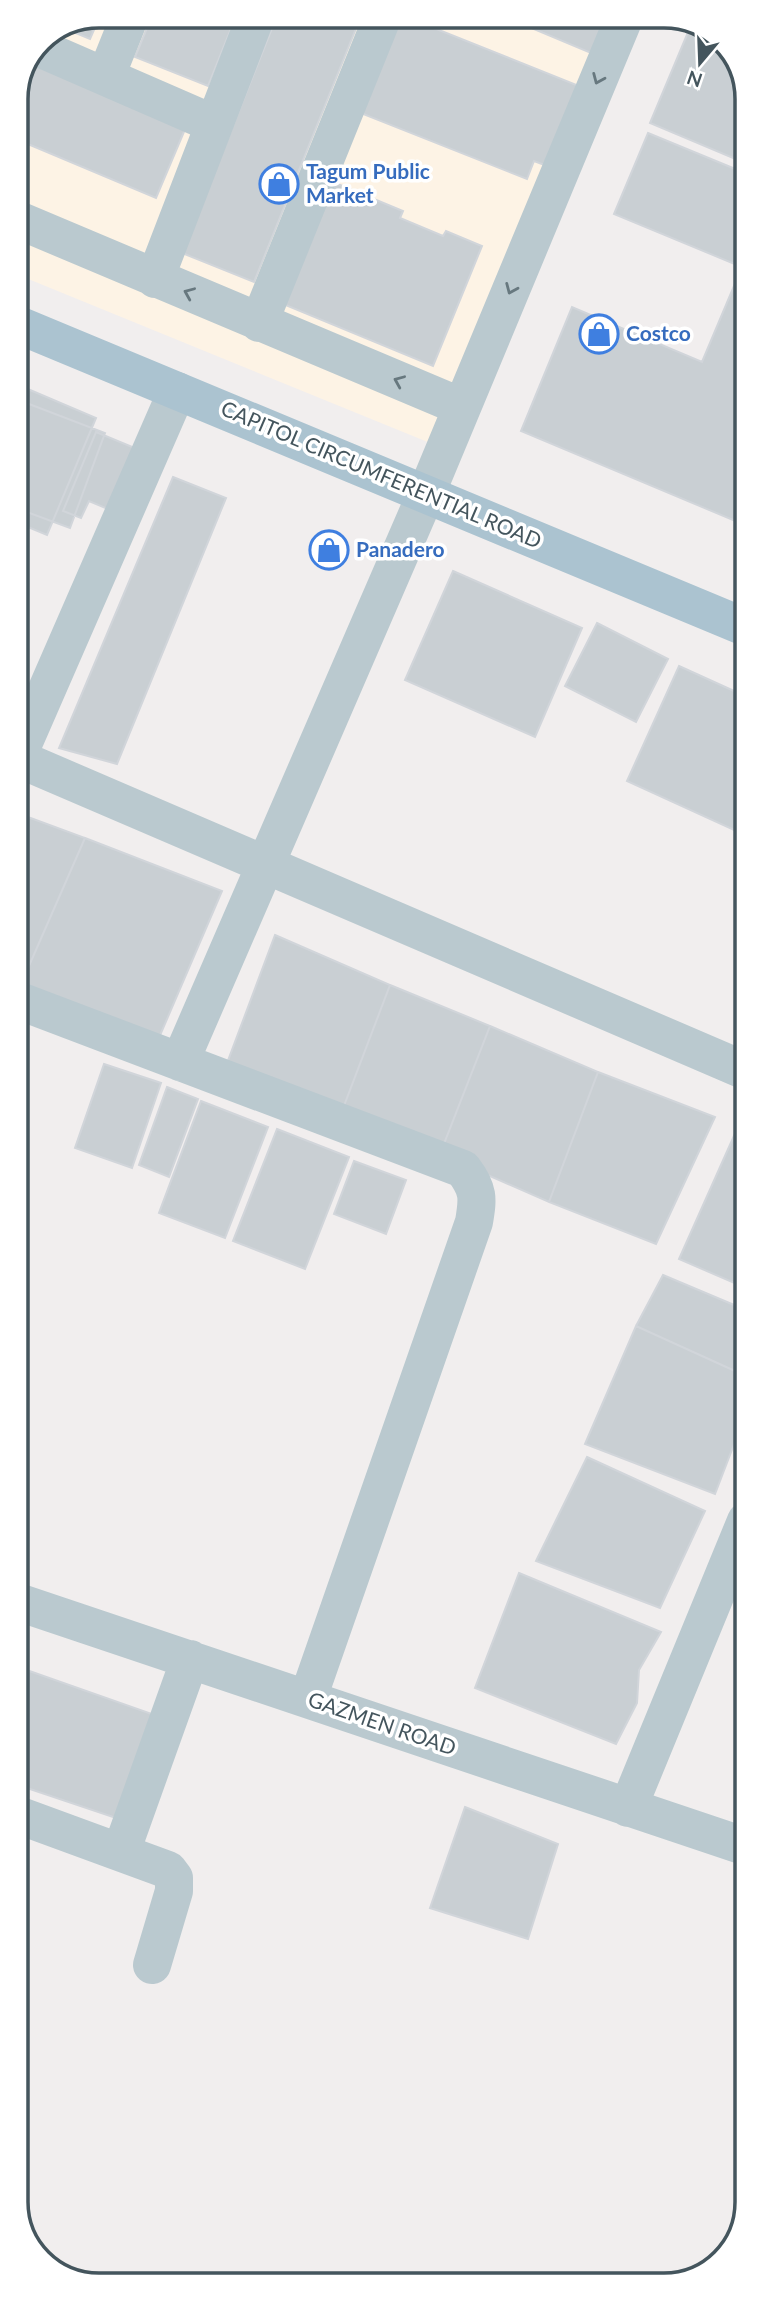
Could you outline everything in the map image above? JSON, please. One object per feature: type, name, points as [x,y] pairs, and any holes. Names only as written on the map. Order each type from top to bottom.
[{"type":"main road","name":"CAPITOL CIRCUMFERENTIAL ROAD","points":[[28,329],[735,623]]},
{"type":"street","points":[[106,76],[125,28]]},
{"type":"street","points":[[155,279],[251,28]]},
{"type":"street","points":[[260,323],[378,28]]},
{"type":"street","points":[[180,1062],[426,494],[620,28]]},
{"type":"street","points":[[47,51],[214,124]]},
{"type":"street","points":[[28,224],[462,407]]},
{"type":"street","points":[[28,733],[177,391]]},
{"type":"street","points":[[28,763],[735,1066]]},
{"type":"street","points":[[28,1004],[463,1170],[474,1184],[478,1200],[474,1222],[308,1698]]},
{"type":"street","points":[[628,1808],[735,1548]]},
{"type":"street","name":"GAZMEN ROAD","points":[[28,1605],[735,1843]]},
{"type":"street","points":[[121,1852],[190,1660]]},
{"type":"street","points":[[28,1819],[169,1870],[174,1878],[174,1891],[152,1965]]},
{"type":"shaded area","name":"Tagum Public Market","points":[[99,28],[604,28],[435,445],[28,279],[29,85],[40,59],[49,49],[72,33]]},
{"type":"building","points":[[95,28],[90,39],[74,32]]},
{"type":"building","points":[[147,28],[231,28],[208,86],[135,57]]},
{"type":"building","points":[[272,28],[356,28],[254,282],[182,253]]},
{"type":"building","points":[[385,28],[434,28],[579,86],[547,166],[534,161],[527,179],[353,110]]},
{"type":"building","points":[[532,28],[602,28],[591,53]]},
{"type":"building","points":[[688,32],[700,37],[723,59],[733,80],[735,159],[650,123]]},
{"type":"building","points":[[37,64],[186,127],[156,198],[28,144],[29,85]]},
{"type":"building","name":"Costco","points":[[648,133],[735,169],[735,264],[614,214]]},
{"type":"building","points":[[333,182],[403,211],[400,218],[443,236],[446,231],[482,246],[433,366],[283,304]]},
{"type":"building","name":"Costco","points":[[735,284],[735,521],[521,431],[572,307],[702,362]]},
{"type":"building","points":[[28,389],[96,418],[47,535],[28,527]]},
{"type":"building","points":[[28,404],[105,433],[70,528],[28,512]]},
{"type":"building","points":[[96,432],[142,451],[115,512],[89,501],[81,518],[63,511]]},
{"type":"building","points":[[173,477],[226,498],[117,764],[59,748]]},
{"type":"building","points":[[453,571],[582,628],[535,737],[405,680]]},
{"type":"building","points":[[597,623],[668,659],[636,722],[565,686]]},
{"type":"building","points":[[679,666],[735,691],[735,830],[627,781]]},
{"type":"building","points":[[28,817],[85,838],[28,968]]},
{"type":"building","points":[[85,838],[222,891],[155,1047],[28,995],[28,968]]},
{"type":"building","points":[[275,935],[390,985],[339,1119],[223,1074]]},
{"type":"building","points":[[390,985],[490,1026],[440,1154],[339,1119]]},
{"type":"building","points":[[490,1026],[598,1072],[549,1202],[440,1154]]},
{"type":"building","points":[[104,1064],[161,1083],[132,1168],[75,1148]]},
{"type":"building","points":[[598,1072],[715,1117],[656,1244],[549,1202]]},
{"type":"building","points":[[167,1087],[198,1099],[169,1177],[139,1165]]},
{"type":"building","points":[[201,1101],[268,1127],[225,1238],[159,1213]]},
{"type":"building","points":[[277,1129],[349,1157],[305,1269],[233,1241]]},
{"type":"building","points":[[735,1133],[735,1283],[679,1259]]},
{"type":"building","points":[[354,1161],[406,1180],[386,1234],[334,1214]]},
{"type":"building","points":[[663,1275],[735,1305],[735,1371],[636,1326]]},
{"type":"building","points":[[636,1326],[735,1371],[735,1442],[715,1494],[585,1444]]},
{"type":"building","points":[[587,1457],[705,1511],[660,1608],[536,1561]]},
{"type":"building","points":[[519,1573],[661,1632],[639,1670],[637,1703],[616,1744],[475,1688]]},
{"type":"building","points":[[28,1671],[152,1714],[116,1818],[28,1788]]},
{"type":"building","points":[[465,1807],[558,1844],[528,1939],[430,1908]]},
{"type":"place","name":"Tagum Public Market","points":[[279,184]]},
{"type":"place","name":"Costco","points":[[599,334]]},
{"type":"place","name":"Panadero","points":[[329,550]]}]
